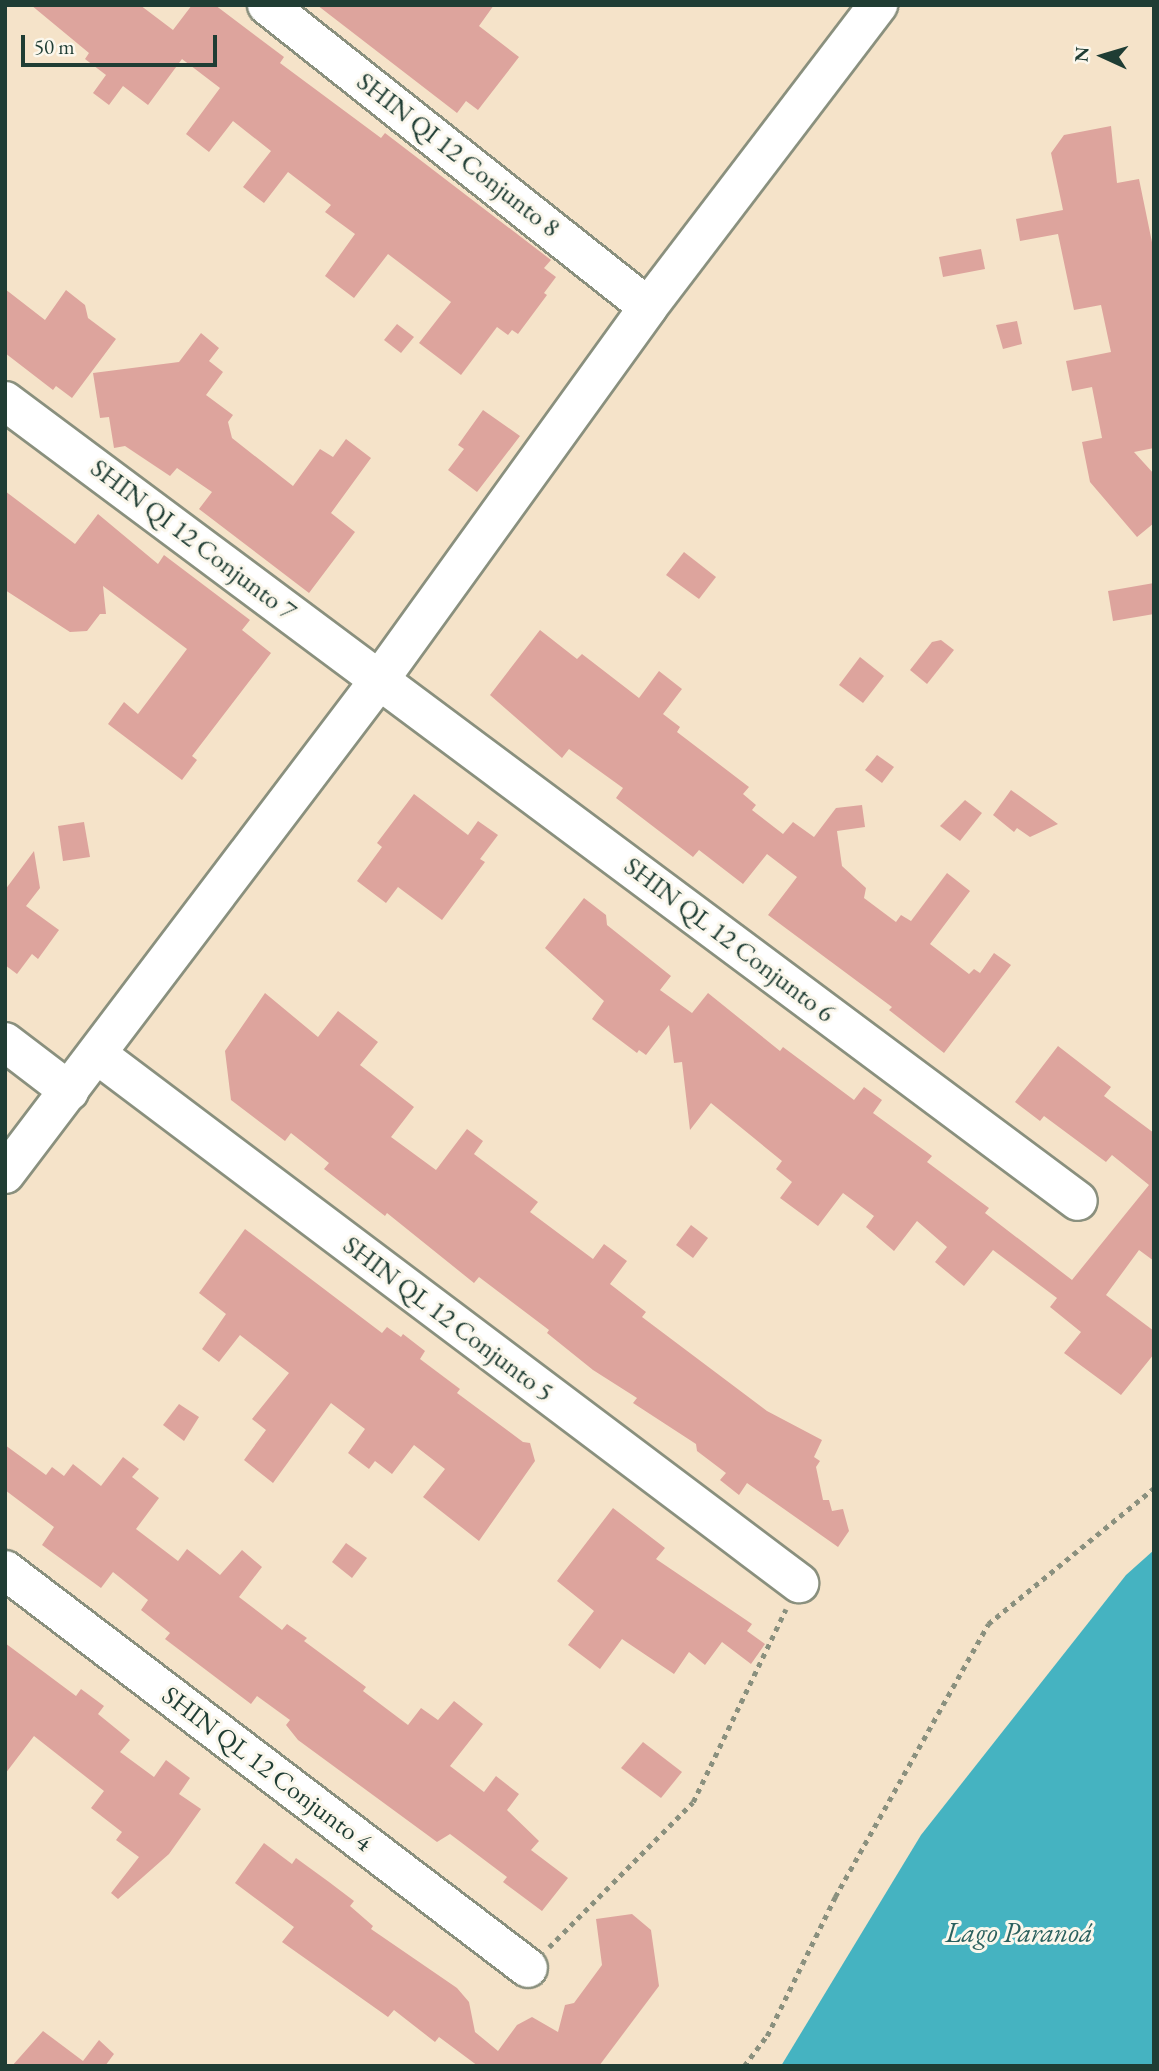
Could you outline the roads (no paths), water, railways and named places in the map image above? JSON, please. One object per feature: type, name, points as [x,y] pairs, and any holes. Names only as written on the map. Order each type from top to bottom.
[{"type":"street","name":"SHIN QI 12 Conjunto 8","points":[[267,5],[648,307]]},
{"type":"street","points":[[5,1174],[98,1055],[380,679],[648,307],[878,5]]},
{"type":"street","name":"SHIN QI 12 Conjunto 7","points":[[5,401],[380,679]]},
{"type":"street","name":"SHIN QL 12 Conjunto 6","points":[[380,679],[1077,1201]]},
{"type":"street","points":[[5,1042],[69,1091]]},
{"type":"street","name":"SHIN QL 12 Conjunto 5","points":[[98,1055],[799,1583]]},
{"type":"street","name":"SHIN QL 12 Conjunto 4","points":[[5,1570],[528,1968]]},
{"type":"water","name":"Lago Paranoá","points":[[1154,1550],[1154,2066],[781,2066],[921,1835],[1126,1575]]}]
